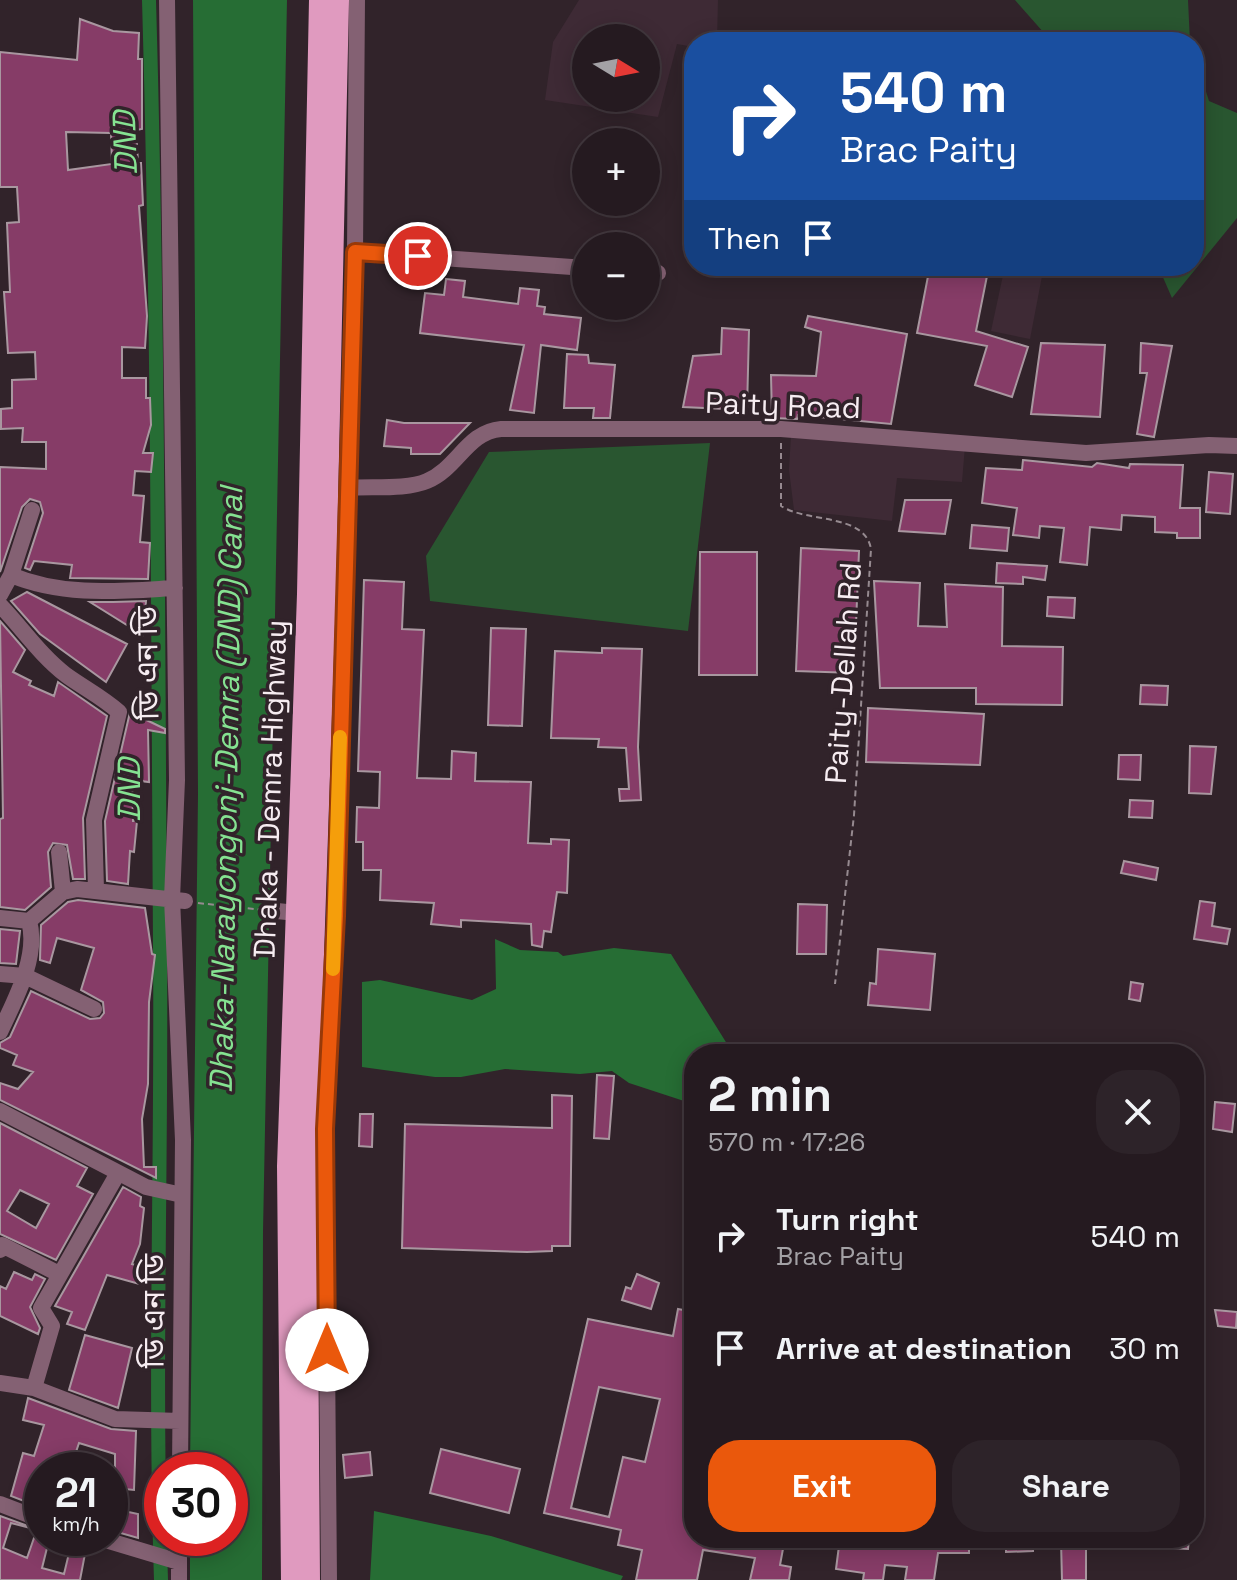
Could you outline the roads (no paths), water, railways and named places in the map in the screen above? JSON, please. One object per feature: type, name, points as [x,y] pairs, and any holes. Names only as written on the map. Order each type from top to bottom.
[{"type":"main road","name":"Dhaka - Demra Highway","points":[[291,1580],[287,1166],[307,594],[319,0]]},
{"type":"main road","name":"Dhaka - Demra Highway","points":[[310,1580],[307,1166],[325,610],[339,0]]},
{"type":"street","name":"ডি এন ডি","points":[[167,0],[182,1195],[180,1452]]},
{"type":"street","points":[[329,1580],[325,1129],[336,916],[355,252],[357,0]]},
{"type":"street","points":[[355,252],[572,267]]},
{"type":"street","name":"Paity Road","points":[[347,488],[425,482],[442,473],[484,431],[781,429],[1086,453],[1237,446]]},
{"type":"street","points":[[0,595],[11,575],[32,510]]},
{"type":"street","points":[[11,575],[37,586],[90,591],[175,588]]},
{"type":"street","points":[[0,605],[30,642],[68,676],[99,694],[119,712],[94,820],[96,889]]},
{"type":"street","points":[[59,852],[63,892]]},
{"type":"street","points":[[0,918],[29,921],[63,892],[96,889],[178,900]]},
{"type":"street","points":[[277,911],[336,916]]},
{"type":"street","points":[[0,1032],[25,976],[32,932],[29,921]]},
{"type":"street","points":[[0,974],[25,976],[94,1009]]},
{"type":"street","points":[[0,1111],[149,1189],[182,1195]]},
{"type":"street","points":[[34,1388],[52,1326],[41,1308],[118,1173]]},
{"type":"street","points":[[0,1250],[2,1245],[59,1274]]},
{"type":"street","points":[[0,1383],[34,1388],[115,1419],[180,1421]]},
{"type":"street","points":[[0,1504],[24,1513]]},
{"type":"street","points":[[128,1547],[179,1562]]},
{"type":"street","points":[[179,1556],[179,1580]]},
{"type":"water","name":"Dhaka-Narayongonj-Demra (DND) Canal","points":[[193,0],[287,0],[263,1232],[262,1580],[190,1580],[190,1556],[248,1556],[248,1452],[190,1452],[198,794]]},
{"type":"water","points":[[495,939],[520,950],[558,952],[563,956],[614,948],[671,954],[727,1044],[684,1044],[684,1101],[629,1083],[612,1071],[580,1074],[505,1069],[461,1077],[435,1077],[362,1067],[362,982],[380,980],[472,1000],[496,989]]},
{"type":"water","points":[[374,1511],[491,1536],[623,1576],[621,1580],[370,1580]]},
{"type":"waterway","name":"DND","points":[[149,0],[157,472],[160,1024],[158,1421],[161,1580]]}]
